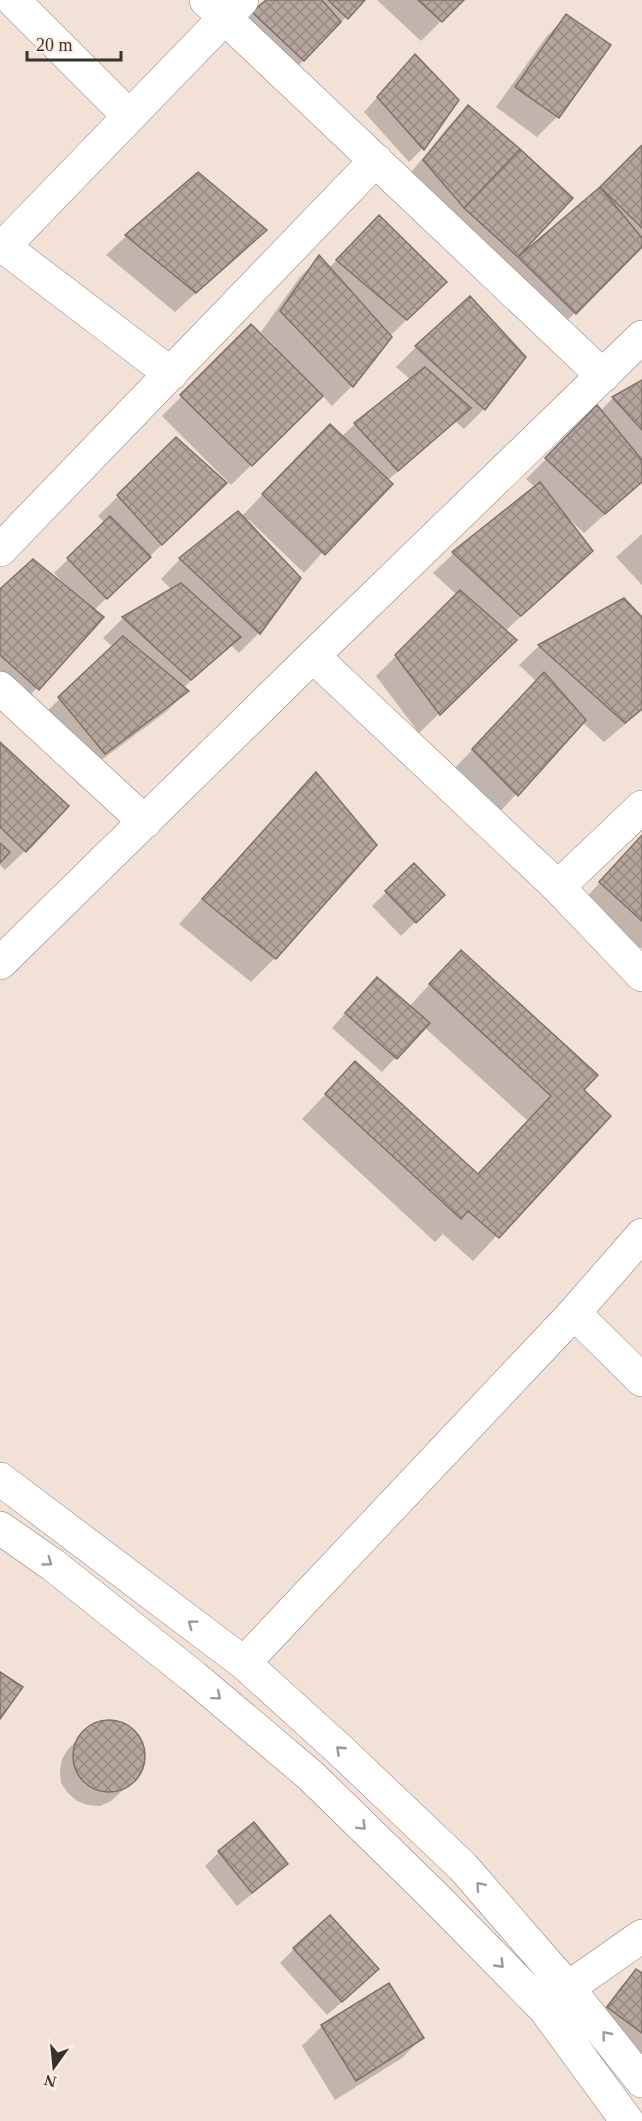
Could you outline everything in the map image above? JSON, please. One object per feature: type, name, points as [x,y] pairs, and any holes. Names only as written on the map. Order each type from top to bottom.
[{"type":"street","points":[[13,0],[129,116]]},
{"type":"street","points":[[171,374],[2,246],[129,116],[224,6],[376,160],[603,376]]},
{"type":"street","points":[[0,550],[376,160]]},
{"type":"street","points":[[0,963],[642,338]]},
{"type":"street","points":[[313,656],[558,887],[642,975]]},
{"type":"street","points":[[0,688],[145,822]]},
{"type":"street","points":[[558,887],[642,807]]},
{"type":"street","points":[[244,1664],[574,1313],[642,1235]]},
{"type":"street","points":[[574,1313],[642,1380]]},
{"type":"street","points":[[0,1479],[244,1664],[348,1758],[462,1867],[556,1999],[627,2121]]},
{"type":"street","points":[[0,1528],[53,1565],[194,1677],[310,1775],[434,1896],[556,1999],[642,2081]]},
{"type":"street","points":[[556,1999],[642,1936]]},
{"type":"building","points":[[266,0],[322,0],[341,22],[304,61],[252,12]]},
{"type":"building","points":[[328,0],[365,0],[348,19]]},
{"type":"building","points":[[418,0],[464,0],[442,22]]},
{"type":"building","points":[[566,14],[611,45],[559,118],[515,87]]},
{"type":"building","points":[[415,54],[459,100],[424,150],[377,97]]},
{"type":"building","points":[[468,105],[520,149],[464,208],[423,160]]},
{"type":"building","points":[[642,145],[642,228],[600,187]]},
{"type":"building","points":[[520,149],[573,198],[518,257],[464,208]]},
{"type":"building","points":[[198,172],[267,230],[196,293],[125,235]]},
{"type":"building","points":[[600,187],[642,238],[642,247],[576,314],[518,257]]},
{"type":"building","points":[[379,215],[447,282],[407,320],[336,260]]},
{"type":"building","points":[[319,255],[392,337],[353,387],[280,311]]},
{"type":"building","points":[[470,296],[526,357],[485,410],[415,346]]},
{"type":"building","points":[[251,324],[323,396],[252,466],[180,395]]},
{"type":"building","points":[[425,367],[471,408],[398,471],[354,423]]},
{"type":"building","points":[[642,380],[642,430],[612,397]]},
{"type":"building","points":[[597,405],[642,460],[642,482],[605,514],[545,458]]},
{"type":"building","points":[[330,424],[393,484],[325,555],[262,494]]},
{"type":"building","points":[[176,437],[227,483],[162,545],[117,495]]},
{"type":"building","points":[[540,482],[593,551],[521,616],[452,552]]},
{"type":"building","points":[[238,511],[301,578],[260,634],[179,558]]},
{"type":"building","points":[[110,516],[151,557],[107,599],[67,558]]},
{"type":"building","points":[[33,559],[104,617],[39,690],[0,655],[0,589]]},
{"type":"building","points":[[181,583],[241,637],[191,680],[122,617]]},
{"type":"building","points":[[460,590],[517,640],[440,715],[395,655]]},
{"type":"building","points":[[624,598],[642,617],[642,709],[625,723],[538,645]]},
{"type":"building","points":[[123,636],[189,691],[105,754],[58,697]]},
{"type":"building","points":[[544,672],[586,720],[518,796],[472,749]]},
{"type":"building","points":[[0,742],[69,806],[26,852],[0,827]]},
{"type":"building","points":[[316,772],[377,845],[276,959],[202,899]]},
{"type":"building","points":[[642,835],[642,921],[599,882]]},
{"type":"building","points":[[0,843],[10,852],[0,863]]},
{"type":"building","points":[[414,863],[445,895],[416,923],[385,891]]},
{"type":"building","points":[[461,950],[598,1075],[584,1090],[611,1116],[499,1238],[468,1211],[461,1219],[325,1094],[355,1061],[478,1174],[551,1096],[429,984]]},
{"type":"building","points":[[377,977],[430,1023],[397,1059],[345,1013]]},
{"type":"building","points":[[0,1672],[23,1687],[0,1719]]},
{"type":"building","points":[[109,1720],[129,1726],[139,1736],[145,1756],[139,1776],[129,1786],[109,1792],[89,1786],[79,1776],[73,1756],[79,1736],[89,1726]]},
{"type":"building","points":[[254,1822],[288,1864],[252,1893],[218,1851]]},
{"type":"building","points":[[330,1915],[379,1969],[342,2002],[293,1948]]},
{"type":"building","points":[[636,1969],[642,1973],[642,2033],[607,2007]]},
{"type":"building","points":[[389,1983],[424,2038],[356,2081],[321,2025]]}]
